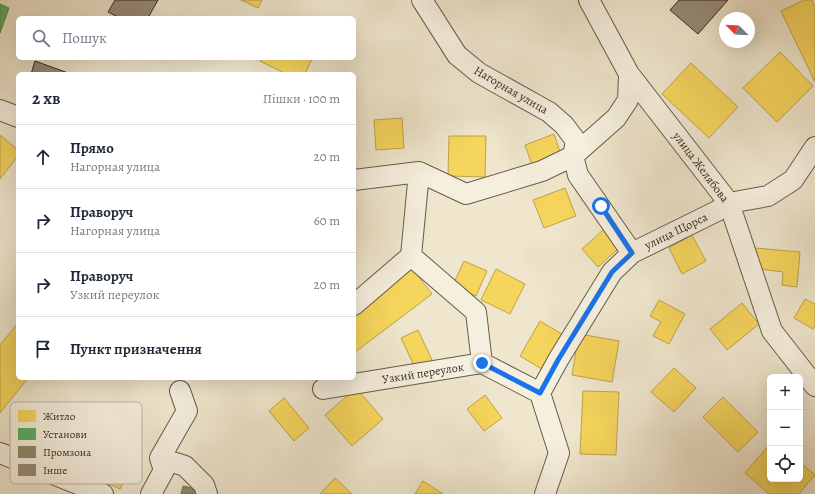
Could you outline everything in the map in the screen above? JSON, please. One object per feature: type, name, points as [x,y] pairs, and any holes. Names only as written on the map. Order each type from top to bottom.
[{"type":"street","name":"Нагорная улица","points":[[422,0],[457,55],[479,74],[549,112],[564,125],[576,141],[572,156],[578,175],[632,253]]},
{"type":"street","name":"улица Желябова","points":[[589,0],[629,74],[729,203],[772,331],[815,386]]},
{"type":"street","points":[[356,180],[419,172],[466,194],[542,171],[572,156],[616,118],[628,100],[629,74]]},
{"type":"street","points":[[0,110],[16,116]]},
{"type":"street","name":"улица Щорса","points":[[632,253],[717,211],[729,203],[768,196],[793,180],[815,147]]},
{"type":"street","points":[[356,303],[412,256],[419,172]]},
{"type":"street","points":[[540,393],[558,360],[612,272],[632,253]]},
{"type":"street","points":[[412,256],[476,312],[482,363],[540,393],[559,453],[545,494]]},
{"type":"street","name":"Узкий переулок","points":[[323,389],[482,363]]},
{"type":"street","points":[[151,494],[164,470],[160,458],[187,411],[180,391]]},
{"type":"street","points":[[0,453],[10,457]]},
{"type":"street","points":[[160,458],[185,466],[204,485],[207,494]]},
{"type":"street","points":[[75,484],[97,493]]},
{"type":"building: Житло","points":[[241,0],[262,0],[258,8]]},
{"type":"building: Житло","points":[[804,0],[812,0],[815,7],[815,82],[781,11]]},
{"type":"building: Житло","points":[[780,52],[813,86],[777,122],[743,88]]},
{"type":"building: Житло","points":[[312,60],[306,72],[282,72],[260,61]]},
{"type":"building: Житло","points":[[691,63],[738,107],[709,138],[662,94]]},
{"type":"building: Житло","points":[[402,118],[404,148],[376,150],[374,120]]},
{"type":"building: Житло","points":[[554,134],[561,155],[532,165],[525,145]]},
{"type":"building: Житло","points":[[0,135],[16,148],[16,159],[0,179]]},
{"type":"building: Житло","points":[[449,136],[486,136],[485,177],[448,176]]},
{"type":"building: Житло","points":[[565,188],[576,216],[544,228],[533,200]]},
{"type":"building: Житло","points":[[604,229],[620,247],[598,267],[582,249]]},
{"type":"building: Житло","points":[[692,235],[706,261],[682,274],[669,248]]},
{"type":"building: Житло","points":[[755,248],[800,252],[797,287],[782,285],[783,272],[752,268]]},
{"type":"building: Житло","points":[[464,261],[487,271],[476,296],[453,285]]},
{"type":"building: Житло","points":[[411,267],[432,294],[356,351],[356,309]]},
{"type":"building: Житло","points":[[496,269],[525,284],[510,314],[481,300]]},
{"type":"building: Житло","points":[[805,299],[815,304],[815,326],[813,329],[794,318]]},
{"type":"building: Житло","points":[[659,300],[685,314],[669,344],[653,336],[661,322],[650,316]]},
{"type":"building: Житло","points":[[742,303],[759,324],[727,350],[710,329]]},
{"type":"building: Житло","points":[[540,321],[565,336],[545,371],[520,356]]},
{"type":"building: Житло","points":[[16,325],[16,380],[26,380],[0,413],[0,345]]},
{"type":"building: Житло","points":[[418,330],[433,362],[416,370],[401,338]]},
{"type":"building: Житло","points":[[579,334],[619,341],[612,382],[572,375]]},
{"type":"building: Житло","points":[[674,368],[696,388],[674,412],[651,392]]},
{"type":"building: Житло","points":[[356,388],[383,419],[352,446],[325,415]]},
{"type":"building: Житло","points":[[583,391],[619,392],[616,455],[580,454]]},
{"type":"building: Житло","points":[[485,395],[502,418],[484,431],[467,409]]},
{"type":"building: Житло","points":[[723,397],[758,432],[738,452],[703,417]]},
{"type":"building: Житло","points":[[284,398],[309,428],[294,441],[269,411]]},
{"type":"building: Житло","points":[[767,447],[767,482],[803,482],[803,465],[815,475],[799,494],[769,494],[745,473]]},
{"type":"building: Житло","points":[[335,478],[352,494],[320,494]]},
{"type":"building: Житло","points":[[423,481],[443,494],[415,494]]},
{"type":"building: Житло","points":[[110,484],[122,484],[120,489]]},
{"type":"building: Установи","points":[[0,4],[9,8],[0,33]]},
{"type":"building: Промзона","points":[[183,486],[201,490],[200,494],[181,494]]},
{"type":"building: Інше","points":[[115,0],[158,0],[149,16],[116,16],[108,12]]},
{"type":"building: Інше","points":[[679,0],[728,0],[698,34],[670,10]]},
{"type":"building: Інше","points":[[35,61],[65,72],[32,72]]},
{"type":"route","points":[[482,363],[540,393],[558,360],[612,272],[632,253],[601,206]]}]
